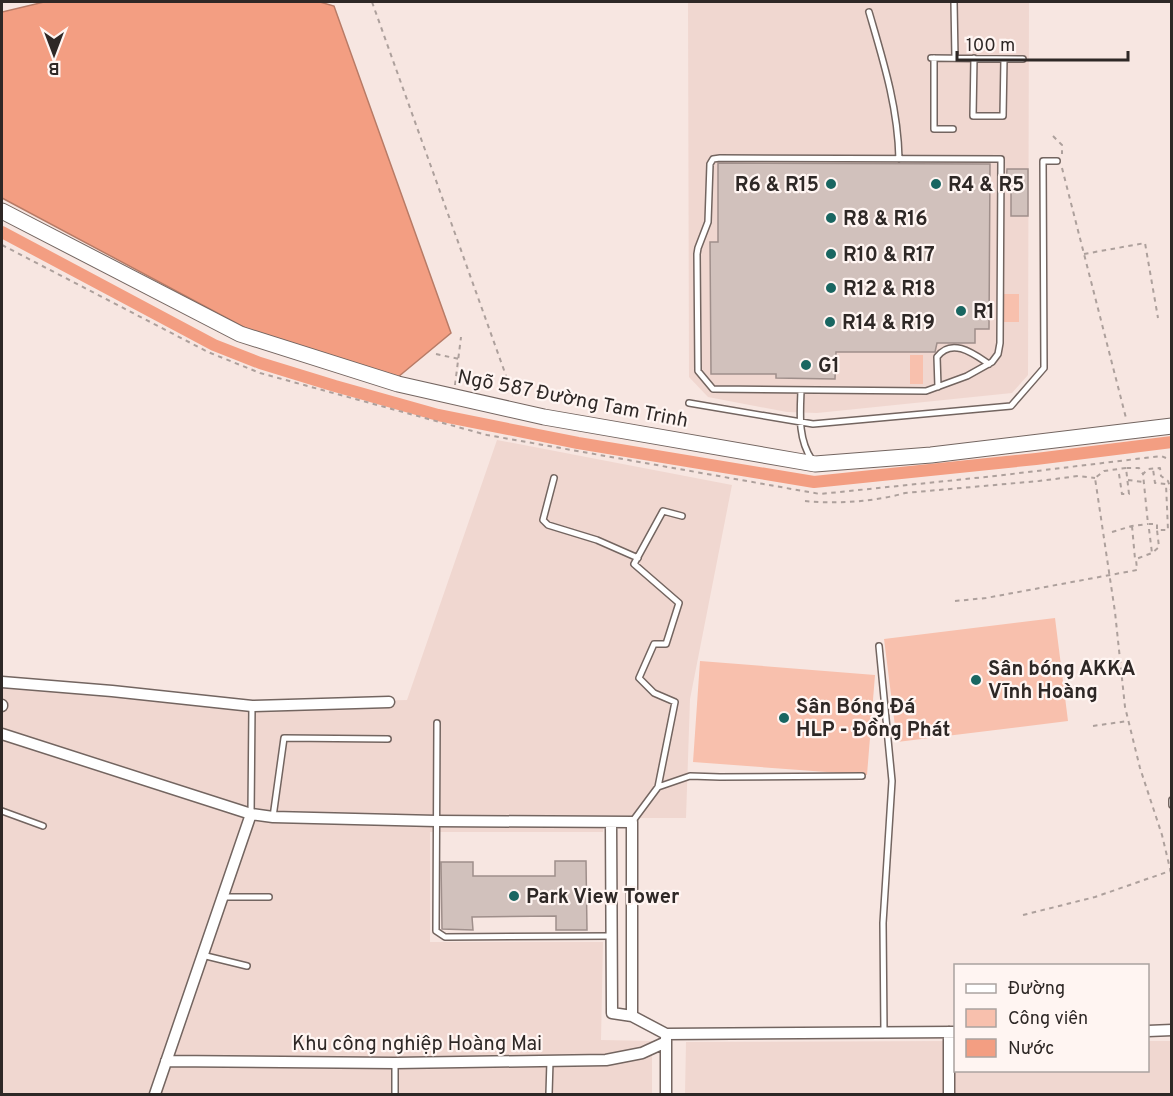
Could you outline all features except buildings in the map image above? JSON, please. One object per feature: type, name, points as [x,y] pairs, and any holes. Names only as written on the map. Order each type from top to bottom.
[{"type":"street","name":"Ngõ 587 Đường Tam Trinh","points":[[2,211],[240,334],[398,384],[519,412],[815,464],[931,455],[1065,437],[1172,426]]},
{"type":"street","points":[[2,682],[252,706],[389,702]]},
{"type":"street","points":[[2,734],[251,814],[273,817],[436,821],[632,822],[632,1016]]},
{"type":"street","points":[[155,1095],[251,814]]},
{"type":"street","points":[[611,822],[612,1012],[632,1016],[666,1038],[952,1032],[949,1095]]},
{"type":"street","points":[[612,936],[632,936]]},
{"type":"street","points":[[1149,1030],[1172,1030]]},
{"type":"street","points":[[666,1038],[666,1095]]},
{"type":"street","name":"Khu công nghiệp Hoàng Mai","points":[[166,1061],[395,1063],[606,1060],[642,1053],[666,1038]]},
{"type":"lane","points":[[954,2],[955,58]]},
{"type":"lane","points":[[869,12],[892,94],[899,159]]},
{"type":"lane","points":[[953,129],[934,129],[933,58],[1023,59]]},
{"type":"lane","points":[[974,58],[973,116],[1003,116],[1004,59]]},
{"type":"lane","points":[[713,159],[899,159],[1001,159],[1000,343],[996,358],[967,376],[938,387],[919,391],[719,390],[712,389],[706,384],[698,371],[698,248],[708,222],[710,164],[713,159]]},
{"type":"lane","points":[[689,403],[813,424],[1011,406],[1044,369],[1043,161],[1059,159]]},
{"type":"lane","points":[[938,387],[938,357],[945,350],[959,347],[989,364]]},
{"type":"lane","points":[[801,391],[800,423],[806,450],[815,464]]},
{"type":"lane","points":[[554,478],[543,519],[548,525],[597,540],[638,558]]},
{"type":"lane","points":[[632,822],[658,787],[675,702],[654,693],[639,678],[654,644],[666,644],[679,603],[634,564],[663,511],[682,516]]},
{"type":"lane","points":[[879,645],[892,781],[883,923],[884,1032]]},
{"type":"lane","points":[[251,814],[252,706]]},
{"type":"lane","points":[[437,723],[435,928],[440,935],[445,937],[612,936]]},
{"type":"lane","points":[[273,817],[284,738],[388,739]]},
{"type":"lane","points":[[658,787],[690,776],[862,776]]},
{"type":"lane","points":[[1172,800],[1172,805]]},
{"type":"lane","points":[[2,811],[43,826]]},
{"type":"lane","points":[[223,897],[269,897]]},
{"type":"lane","points":[[202,955],[247,966]]},
{"type":"lane","points":[[549,1095],[550,1061]]},
{"type":"lane","points":[[395,1063],[395,1095]]},
{"type":"path","points":[[372,2],[519,412]]},
{"type":"path","points":[[1053,136],[1062,145],[1059,159]]},
{"type":"path","points":[[1062,168],[1129,431]]},
{"type":"path","points":[[1084,254],[1145,243],[1158,318]]},
{"type":"path","points":[[454,397],[461,337]]},
{"type":"path","points":[[436,354],[459,359]]},
{"type":"path","points":[[1119,474],[1122,494],[1129,494],[1126,468]]},
{"type":"path","points":[[804,501],[824,503],[1078,476],[1095,478],[1104,471],[1139,468],[1143,474],[1148,524]]},
{"type":"path","points":[[1143,474],[1148,470],[1160,468],[1161,476],[1168,481],[1172,493]]},
{"type":"path","points":[[1152,553],[1149,531],[1168,530],[1170,521],[1166,484],[1155,483],[1153,469]]},
{"type":"path","points":[[1095,478],[1110,576],[1125,707],[1172,877]]},
{"type":"path","points":[[1127,480],[1143,482]]},
{"type":"path","points":[[1112,532],[1132,526],[1156,524],[1159,547],[1152,553],[1136,559]]},
{"type":"path","points":[[955,601],[1137,570],[1132,526]]},
{"type":"path","points":[[1088,668],[1113,660],[1121,664]]},
{"type":"path","points":[[1093,726],[1128,721]]},
{"type":"path","points":[[1023,915],[1095,897],[1170,871]]},
{"type":"shaded area","points":[[688,2],[1029,2],[1028,375],[1012,393],[817,413],[787,412],[708,397],[689,377]]},
{"type":"shaded area","points":[[497,440],[732,485],[690,699],[686,818],[604,818],[603,832],[430,832],[430,942],[603,942],[601,1040],[652,1041],[652,1094],[2,1094],[2,677],[253,703],[407,700]]},
{"type":"shaded area","points":[[954,1041],[954,1072],[1149,1072],[1149,1041],[1171,1041],[1171,1094],[685,1094],[686,1042]]},
{"type":"green space","points":[[1004,294],[1019,294],[1019,322],[1004,322]]},
{"type":"green space","points":[[910,355],[923,355],[923,384],[910,384]]},
{"type":"green space","name":"Sân bóng AKKA Vĩnh Hoàng","points":[[1055,618],[1068,721],[897,742],[884,639]]},
{"type":"green space","name":"Sân Bóng Đá HLP - Đồng Phát","points":[[700,661],[875,675],[867,775],[693,762]]},
{"type":"water","points":[[44,2],[320,2],[334,6],[451,333],[398,377],[251,331],[2,198],[2,12]]},
{"type":"waterway","points":[[2,232],[214,345],[260,363],[438,415],[578,443],[814,482],[1172,442]]},
{"type":"place","name":"R6 & R15","points":[[831,184]]},
{"type":"place","name":"R4 & R5","points":[[936,184]]},
{"type":"place","name":"R8 & R16","points":[[831,218]]},
{"type":"place","name":"R10 & R17","points":[[831,254]]},
{"type":"place","name":"R12 & R18","points":[[831,288]]},
{"type":"place","name":"R1","points":[[961,311]]},
{"type":"place","name":"R14 & R19","points":[[830,322]]},
{"type":"place","name":"G1","points":[[806,365]]},
{"type":"place","name":"Sân bóng AKKA Vĩnh Hoàng","points":[[976,680]]},
{"type":"place","name":"Sân Bóng Đá HLP - Đồng Phát","points":[[784,718]]},
{"type":"place","name":"Park View Tower","points":[[514,896]]}]
